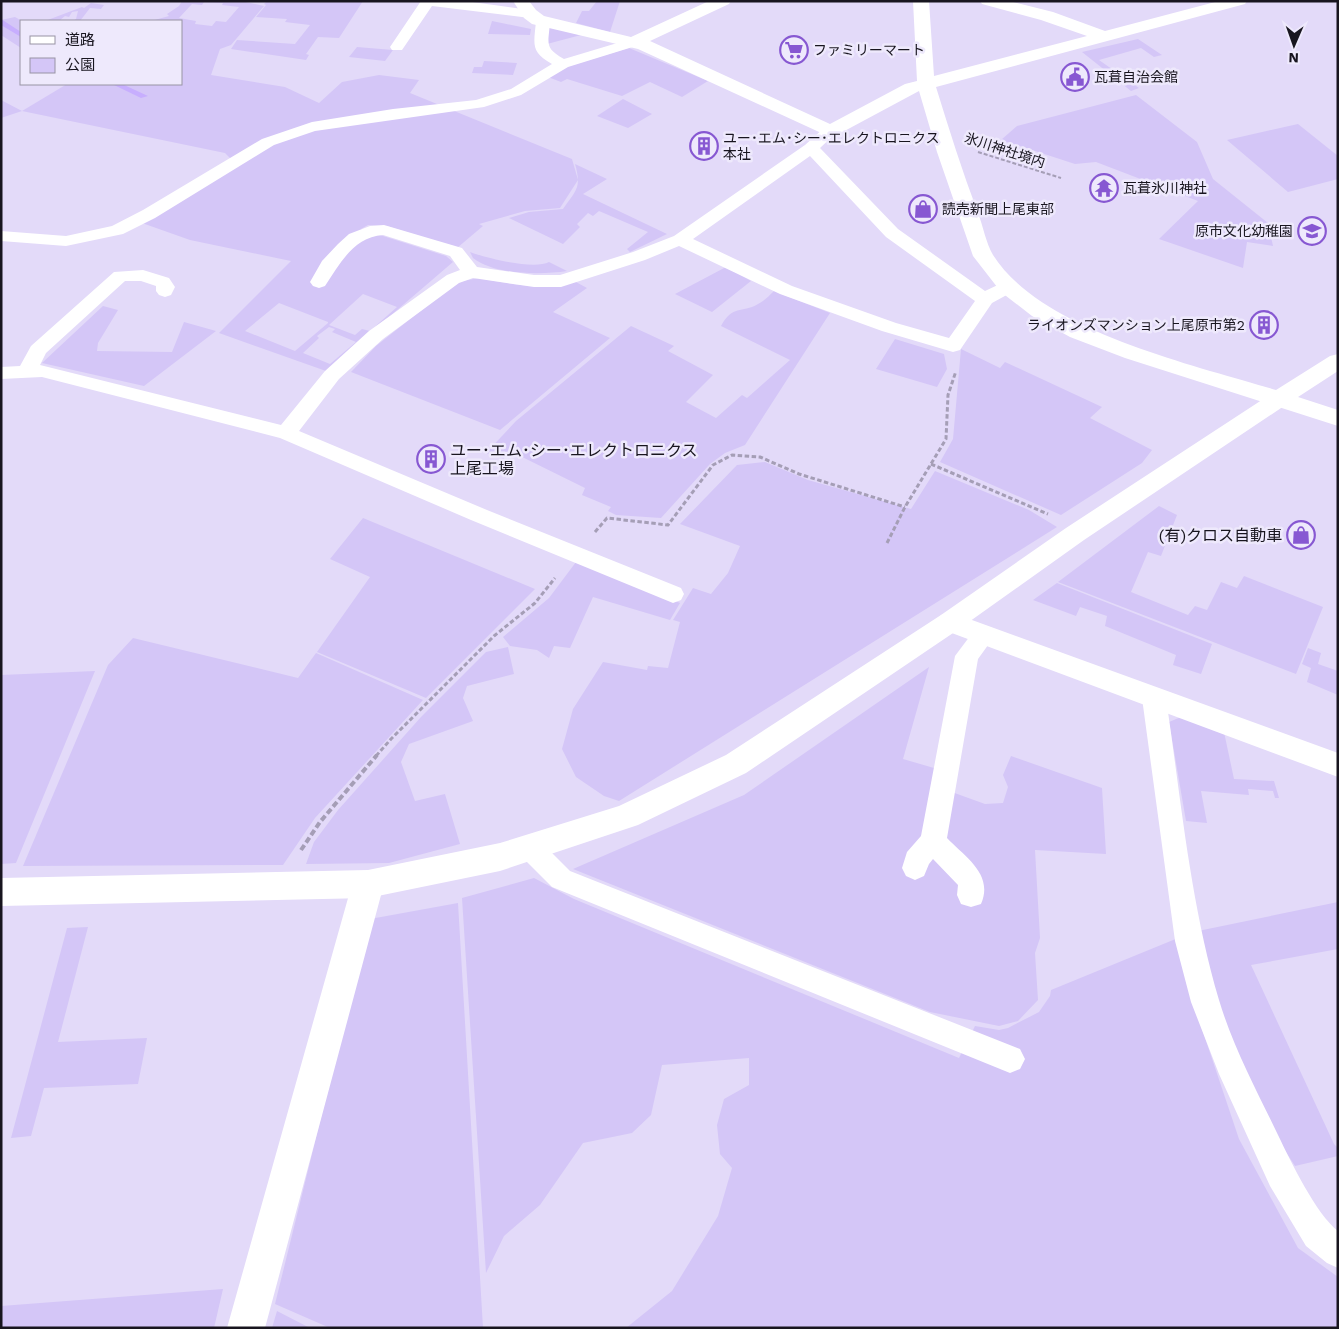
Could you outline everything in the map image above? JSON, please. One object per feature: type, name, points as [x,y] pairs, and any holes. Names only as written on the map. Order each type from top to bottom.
[{"type":"street","points":[[634,42],[723,1]]},
{"type":"street","points":[[921,1],[926,84],[942,140],[983,256],[1008,287],[1040,311],[1078,332],[1133,353],[1338,418]]},
{"type":"street","points":[[988,1],[1047,16],[1105,36]]},
{"type":"street","points":[[531,12],[644,45],[830,132],[911,88],[1239,1]]},
{"type":"street","points":[[1,892],[368,884],[500,857],[626,816],[736,764],[950,622],[1075,534],[1338,362]]},
{"type":"street","points":[[950,622],[1338,764]]},
{"type":"street","points":[[246,1328],[368,884]]},
{"type":"lane","points":[[396,47],[429,1],[531,12],[541,48],[546,55],[563,64]]},
{"type":"lane","points":[[1,236],[66,241],[117,230],[149,214],[268,142],[312,127],[393,114],[478,104],[516,92],[563,64],[634,42]]},
{"type":"lane","points":[[286,432],[332,375],[376,335],[453,279],[471,272],[534,281],[561,281],[639,256],[680,240],[811,148],[830,132]]},
{"type":"lane","points":[[811,148],[892,233],[985,299]]},
{"type":"lane","points":[[319,282],[328,265],[355,238],[370,231],[384,230],[456,252],[471,272]]},
{"type":"lane","points":[[680,240],[786,290],[889,327],[953,346],[985,299],[1008,287]]},
{"type":"lane","points":[[27,371],[38,350],[120,276],[143,275],[163,282],[166,287],[164,291]]},
{"type":"lane","points":[[1,373],[42,371],[286,432],[673,594]]},
{"type":"lane","points":[[915,868],[916,860],[933,841],[967,656],[984,634]]},
{"type":"lane","points":[[1154,698],[1188,932],[1205,1002],[1229,1064],[1282,1175],[1317,1235],[1338,1252]]},
{"type":"lane","points":[[933,841],[971,881],[971,895]]},
{"type":"lane","points":[[530,848],[561,879],[1010,1060]]},
{"type":"path","name":"氷川神社境内","points":[[942,140],[1061,178]]},
{"type":"path","points":[[886,543],[905,507],[946,440],[948,394],[956,369],[953,346]]},
{"type":"path","points":[[289,886],[294,861],[320,822],[385,747],[494,636],[535,603],[607,518],[668,525],[713,465],[732,455],[760,457],[799,474],[905,507]]},
{"type":"path","points":[[931,464],[1054,517]]},
{"type":"green space","points":[[182,1],[241,1],[264,6],[231,45],[220,49],[211,75],[285,87],[319,103],[342,82],[379,75],[419,80],[410,93],[572,159],[578,180],[560,208],[525,211],[479,224],[483,226],[457,248],[387,226],[368,225],[361,229],[446,256],[453,262],[326,371],[219,333],[291,261],[190,240],[142,223],[238,166],[225,153],[22,111],[65,85],[182,85],[182,20],[155,20],[169,16],[167,14],[179,6]],"holes":[[[204,2],[223,3],[222,5],[239,7],[226,22],[216,21],[212,26],[195,24],[196,21],[179,18],[192,4],[202,5]],[[363,294],[397,307],[370,331],[362,329],[355,335],[329,325]],[[279,303],[328,322],[328,323],[295,351],[245,331]],[[329,327],[335,329],[332,332],[356,342],[330,364],[303,353],[319,338],[317,336]]]},
{"type":"green space","points":[[267,1],[363,1],[339,38],[318,37],[306,54],[309,55],[306,60],[231,49],[237,40],[295,44],[310,25],[285,22],[287,19],[256,17]]},
{"type":"green space","points":[[597,1],[620,1],[610,32],[576,23],[582,11],[589,11]]},
{"type":"green space","points":[[91,3],[104,5],[101,9],[90,8],[81,20],[74,20],[78,11],[72,12],[69,17],[65,16],[60,20],[48,20],[82,7],[84,8]]},
{"type":"green space","points":[[15,17],[20,20],[20,47],[1,35],[1,20]]},
{"type":"green space","points":[[492,21],[531,29],[530,35],[488,34]]},
{"type":"green space","points":[[549,27],[581,35],[547,44]]},
{"type":"green space","points":[[1138,39],[1162,55],[1154,57],[1141,48],[1099,60],[1139,88],[1131,91],[1082,52]]},
{"type":"green space","points":[[357,47],[393,50],[385,61],[349,57]]},
{"type":"green space","points":[[629,48],[708,81],[682,97],[650,82],[622,96],[567,79],[561,82],[548,77],[562,68]]},
{"type":"green space","points":[[484,61],[517,63],[513,75],[472,73],[474,67],[482,67]]},
{"type":"green space","points":[[1136,95],[1197,142],[1213,179],[1268,223],[1273,246],[1247,242],[1243,268],[1159,239],[1198,201],[1096,162],[1075,164],[1001,140],[1017,126]]},
{"type":"green space","points":[[623,99],[652,114],[628,128],[597,116]]},
{"type":"green space","points":[[1,100],[22,111],[1,118]]},
{"type":"green space","points":[[1298,124],[1338,156],[1338,179],[1288,192],[1227,140]]},
{"type":"green space","points":[[575,164],[607,179],[583,194],[667,234],[630,252],[627,249],[648,232],[599,211],[593,216],[588,213],[577,224],[580,227],[563,244],[509,218],[529,212],[563,209],[578,184]]},
{"type":"green space","points":[[470,252],[522,264],[533,265],[549,262],[567,271],[531,273],[505,271],[482,264],[473,258]]},
{"type":"green space","points":[[726,267],[751,281],[712,312],[675,294]]},
{"type":"green space","points":[[479,278],[538,286],[550,286],[574,281],[587,288],[553,312],[610,338],[500,430],[351,372],[376,346],[457,282]]},
{"type":"green space","points":[[774,291],[830,313],[745,445],[725,453],[710,464],[661,518],[616,515],[608,511],[611,507],[582,495],[585,488],[512,452],[503,459],[486,453],[516,421],[631,326],[674,346],[668,351],[713,375],[686,402],[716,418],[742,395],[747,398],[790,360],[721,326],[725,319],[733,312],[758,304]]},
{"type":"green space","points":[[103,306],[118,310],[98,343],[97,351],[172,352],[184,322],[216,331],[144,386],[42,363]]},
{"type":"green space","points":[[895,339],[944,354],[947,369],[937,387],[876,369]]},
{"type":"green space","points":[[961,349],[1000,368],[1005,362],[1102,407],[1090,418],[1152,450],[1142,463],[1061,515],[940,462],[953,439]]},
{"type":"green space","points":[[765,462],[808,480],[911,509],[935,471],[1029,510],[1057,527],[619,801],[604,796],[576,777],[562,749],[573,709],[603,662],[647,670],[648,666],[668,668],[680,622],[673,620],[693,588],[711,594],[728,573],[740,546],[680,524],[737,465]]},
{"type":"green space","points":[[1159,506],[1177,515],[1161,556],[1148,552],[1131,592],[1188,615],[1195,606],[1207,610],[1221,582],[1237,588],[1244,576],[1323,607],[1296,674],[1058,582]]},
{"type":"green space","points":[[363,518],[535,589],[426,698],[317,652],[370,577],[330,559]]},
{"type":"green space","points":[[579,558],[680,603],[670,620],[593,597],[570,648],[554,646],[549,658],[537,650],[510,646],[503,637],[549,598]]},
{"type":"green space","points":[[1057,583],[1212,644],[1201,674],[1173,665],[1176,655],[1105,626],[1107,616],[1080,607],[1076,616],[1033,600]]},
{"type":"green space","points":[[133,638],[298,678],[316,653],[423,700],[315,818],[283,865],[23,866],[108,665]]},
{"type":"green space","points":[[508,647],[514,674],[467,686],[463,698],[473,721],[409,744],[401,762],[415,801],[445,794],[460,844],[389,863],[306,864],[314,842],[338,810],[421,717],[486,652]]},
{"type":"green space","points":[[1308,648],[1321,653],[1318,664],[1338,671],[1338,695],[1307,682],[1311,668],[1302,664]]},
{"type":"green space","points":[[929,667],[903,759],[934,768],[949,791],[985,804],[1003,803],[1008,787],[1003,775],[1011,756],[1102,788],[1106,854],[1035,850],[1040,938],[1035,953],[1038,1000],[1018,1021],[999,1026],[930,1012],[573,869],[744,795]]},
{"type":"green space","points":[[95,671],[16,863],[1,864],[1,675]]},
{"type":"green space","points":[[1181,717],[1224,732],[1234,779],[1274,781],[1279,798],[1275,798],[1273,791],[1248,789],[1249,795],[1201,791],[1207,823],[1186,821],[1169,722]]},
{"type":"green space","points":[[534,878],[574,899],[959,1058],[975,1026],[999,1030],[1008,1028],[1039,1012],[1050,996],[1051,990],[1178,938],[1198,1017],[1239,1139],[1298,1248],[1338,1277],[1338,1328],[626,1328],[672,1291],[718,1216],[732,1168],[720,1154],[717,1125],[724,1099],[749,1085],[749,1058],[662,1065],[651,1115],[632,1133],[583,1143],[540,1205],[504,1236],[486,1273],[462,898]]},
{"type":"green space","points":[[1338,902],[1338,949],[1251,965],[1334,1144],[1338,1148],[1338,1156],[1295,1166],[1266,1121],[1216,1015],[1198,931]]},
{"type":"green space","points":[[458,903],[483,1328],[330,1328],[275,1304],[370,919]]},
{"type":"green space","points":[[88,927],[58,1042],[147,1038],[138,1084],[44,1088],[31,1136],[11,1138],[67,928]]},
{"type":"green space","points":[[223,1289],[214,1328],[1,1328],[1,1306]]},
{"type":"green space","points":[[277,1311],[310,1328],[272,1328]]},
{"type":"waterway","points":[[1,21],[20,34]]},
{"type":"waterway","points":[[118,85],[144,96]]},
{"type":"place","name":"ファミリーマート","points":[[794,50]]},
{"type":"place","name":"瓦葺自治会館","points":[[1075,77]]},
{"type":"place","name":"ユー･エム･シー･エレクトロニクス 本社","points":[[704,146]]},
{"type":"place","name":"瓦葺氷川神社","points":[[1104,188]]},
{"type":"place","name":"読売新聞上尾東部","points":[[923,209]]},
{"type":"place","name":"原市文化幼稚園","points":[[1312,231]]},
{"type":"place","name":"ライオンズマンション上尾原市第2","points":[[1264,325]]},
{"type":"place","name":"ユー･エム･シー･エレクトロニクス 上尾工場","points":[[431,459]]},
{"type":"place","name":"(有)クロス自動車","points":[[1301,535]]}]
